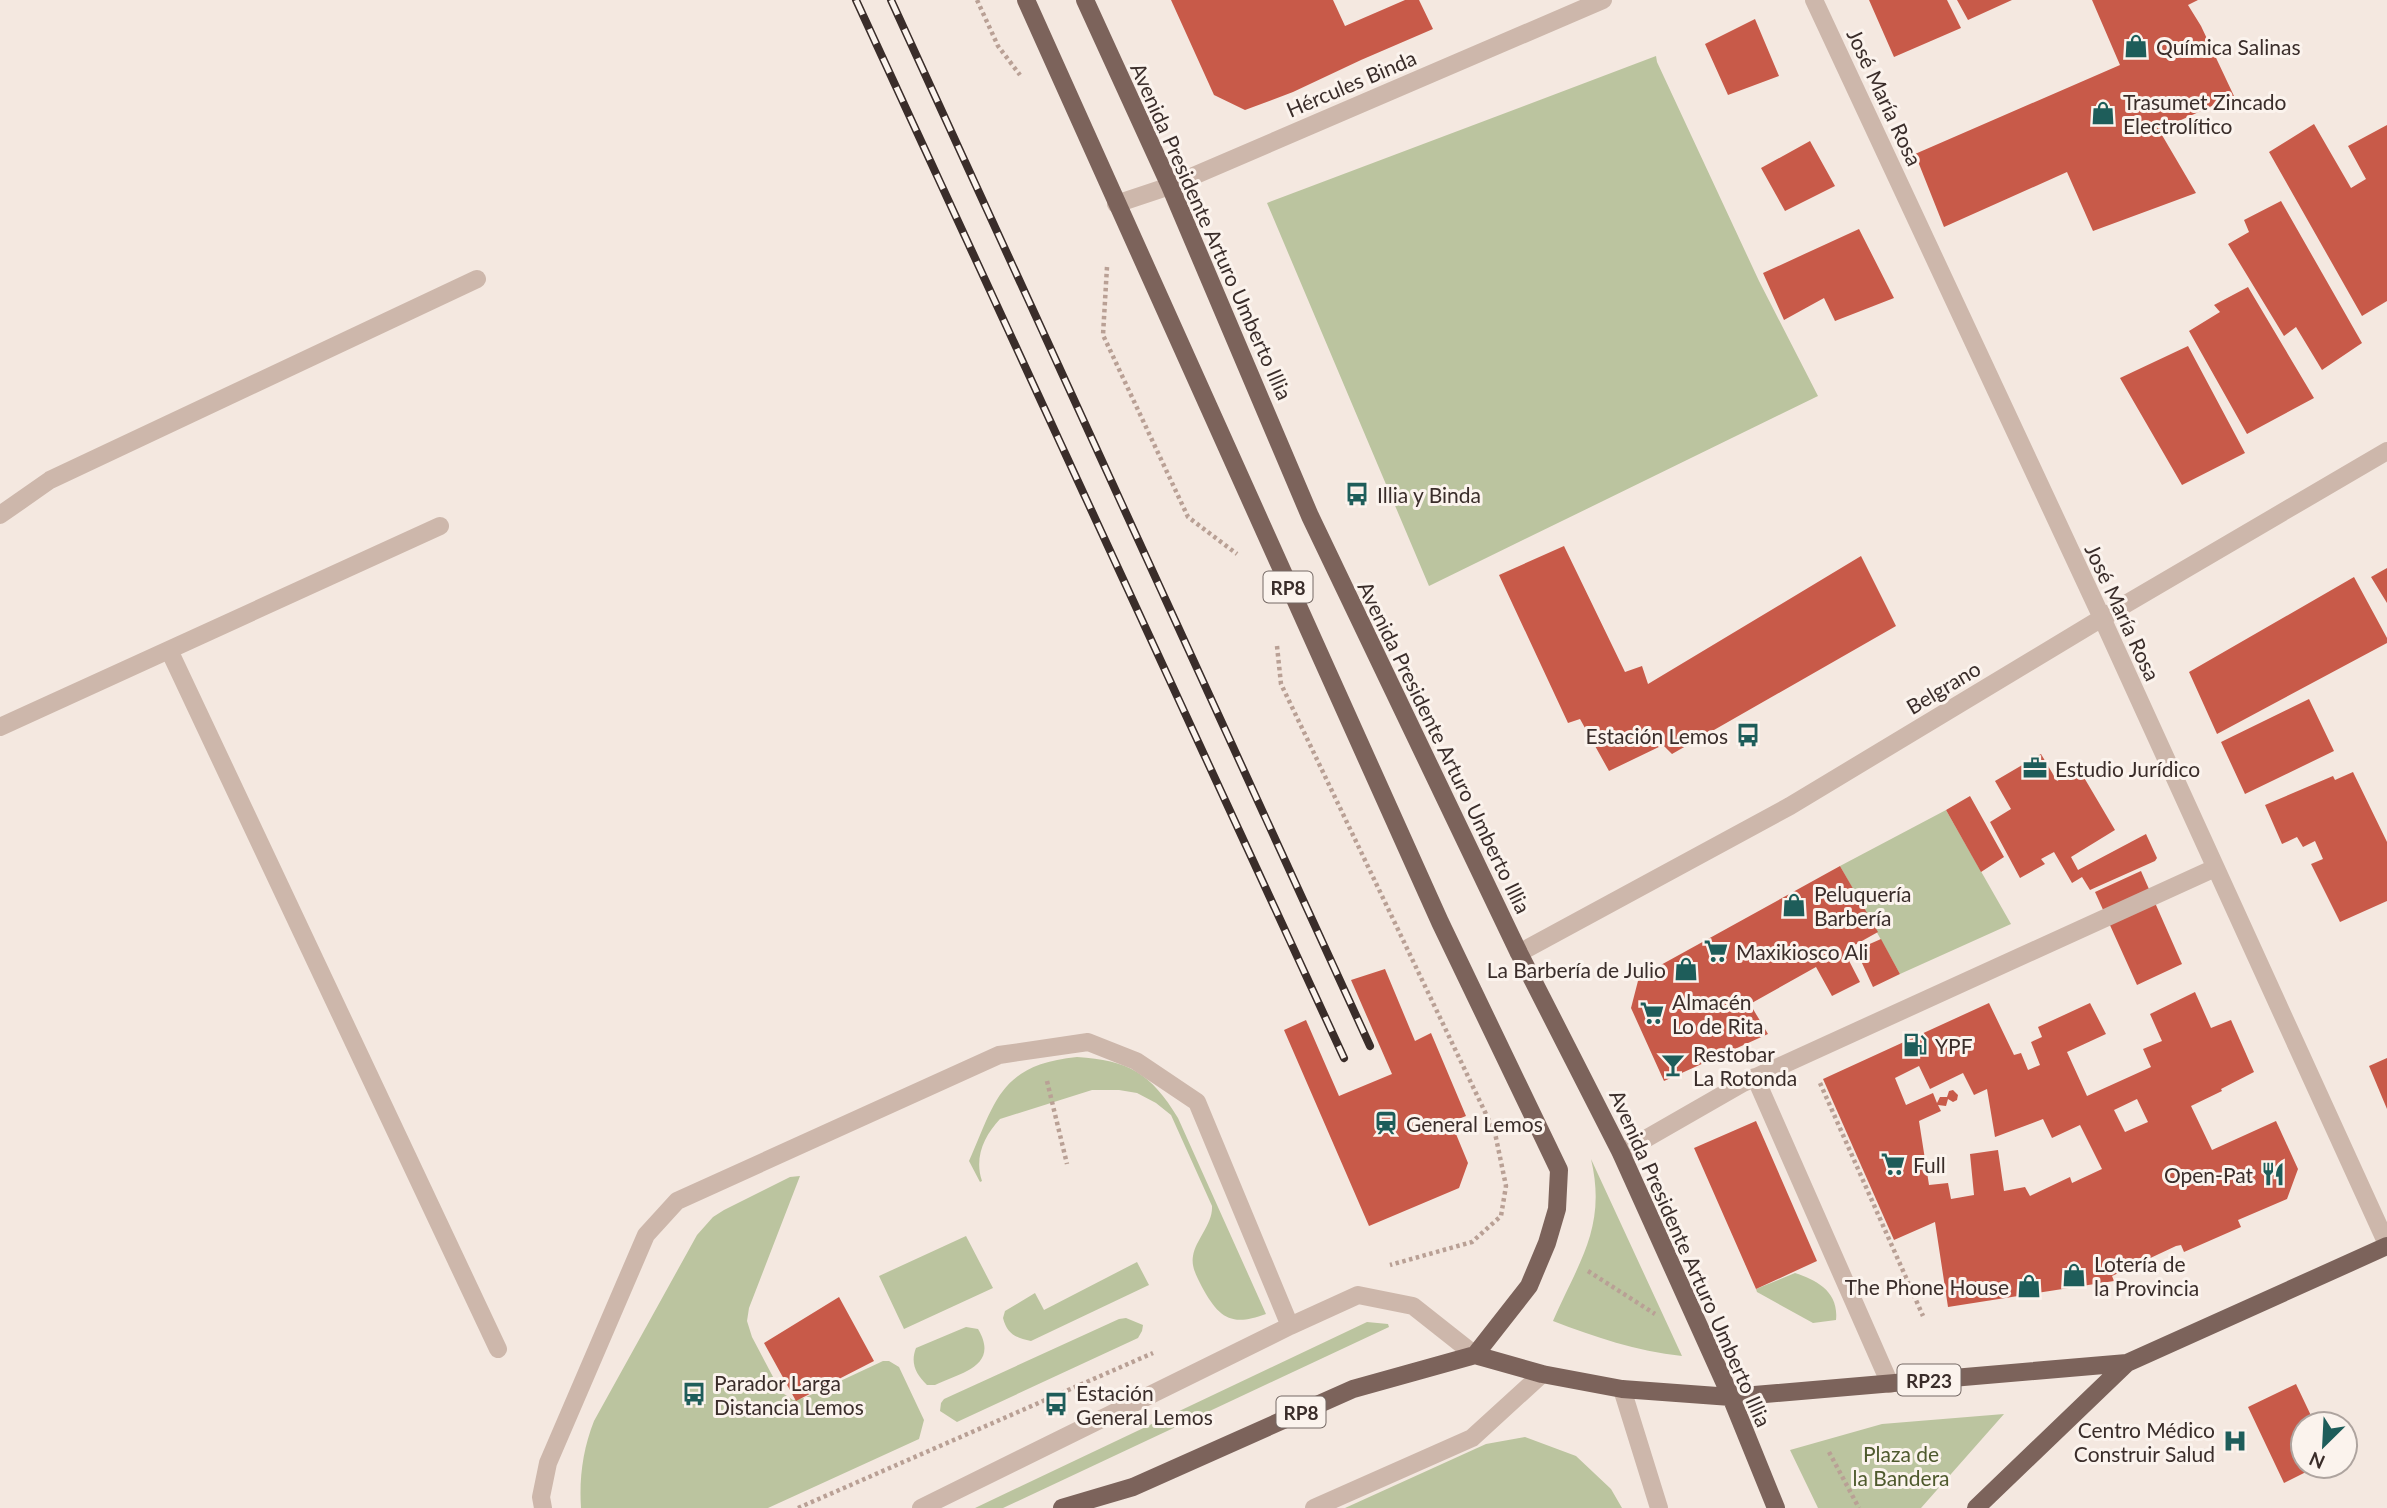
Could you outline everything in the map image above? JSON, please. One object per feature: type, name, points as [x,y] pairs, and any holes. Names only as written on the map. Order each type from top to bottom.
[{"type":"main road","name":"RP8","points":[[1026,0],[1440,922],[1559,1170],[1557,1209],[1548,1242],[1530,1286],[1475,1355],[1353,1389],[1133,1487],[1110,1508]]},
{"type":"main road","name":"Avenida Presidente Arturo Umberto Illia","points":[[1085,0],[1170,186],[1310,516],[1518,953],[1621,1153],[1731,1397],[1776,1508]]},
{"type":"main road","name":"RP23","points":[[1475,1355],[1542,1374],[1622,1389],[1731,1397],[2127,1363],[2387,1245]]},
{"type":"main road","name":"RP23","points":[[1976,1508],[2127,1363]]},
{"type":"main road","points":[[1062,1508],[1133,1487]]},
{"type":"street","name":"Hércules Binda","points":[[1116,204],[1170,186],[1603,0]]},
{"type":"street","name":"José María Rosa","points":[[1814,0],[2102,618],[2387,1245]]},
{"type":"street","points":[[0,515],[50,480],[477,279]]},
{"type":"street","name":"Belgrano","points":[[1518,953],[1790,806],[2102,618],[2387,451]]},
{"type":"street","points":[[0,727],[440,526]]},
{"type":"street","points":[[169,650],[498,1349]]},
{"type":"street","points":[[1621,1153],[1755,1077],[2216,867]]},
{"type":"street","points":[[543,1508],[541,1497],[548,1463],[646,1235],[677,1202],[999,1055],[1088,1042],[1136,1061],[1197,1102],[1290,1326]]},
{"type":"street","points":[[1755,1077],[1890,1384]]},
{"type":"street","points":[[921,1508],[1358,1295],[1413,1307],[1475,1355]]},
{"type":"street","points":[[1314,1508],[1472,1438],[1542,1374]]},
{"type":"street","points":[[1622,1389],[1659,1508]]},
{"type":"path","points":[[977,0],[999,46],[1024,80]]},
{"type":"path","points":[[1107,257],[1103,335],[1188,517],[1240,556]]},
{"type":"path","points":[[1275,633],[1281,684],[1495,1133],[1506,1186],[1501,1216],[1472,1241],[1389,1265]]},
{"type":"path","points":[[1040,1049],[1067,1164]]},
{"type":"path","points":[[1818,1077],[1923,1316]]},
{"type":"path","points":[[1588,1271],[1657,1315]]},
{"type":"path","points":[[798,1508],[1153,1353]]},
{"type":"path","points":[[1829,1452],[1859,1508]]},
{"type":"green space","points":[[1656,56],[1759,281],[1818,396],[1429,586],[1267,203]]},
{"type":"green space","points":[[1946,810],[2011,924],[1900,974],[1840,866]]},
{"type":"green space","points":[[1077,1057],[1110,1061],[1136,1072],[1148,1080],[1168,1103],[1178,1118],[1266,1314],[1244,1320],[1227,1317],[1214,1306],[1202,1287],[1196,1276],[1193,1256],[1210,1219],[1212,1206],[1171,1115],[1137,1093],[1092,1090],[1000,1119],[982,1148],[980,1182],[969,1161],[986,1120],[1004,1089],[1016,1077],[1031,1068],[1051,1061]]},
{"type":"green space","points":[[1591,1159],[1682,1356],[1616,1343],[1553,1321],[1581,1261],[1593,1224],[1595,1183]]},
{"type":"green space","points":[[800,1176],[749,1308],[747,1321],[752,1337],[781,1392],[793,1400],[804,1398],[883,1361],[889,1361],[899,1367],[924,1420],[919,1439],[768,1508],[581,1508],[583,1464],[594,1421],[697,1235],[713,1217],[724,1210],[790,1177]]},
{"type":"green space","points":[[966,1236],[993,1288],[904,1329],[879,1276]]},
{"type":"green space","points":[[1137,1262],[1149,1285],[1031,1341],[1013,1334],[1007,1328],[1003,1318],[1005,1311],[1035,1293],[1044,1310]]},
{"type":"green space","points":[[1795,1273],[1811,1279],[1825,1289],[1834,1302],[1836,1320],[1813,1323],[1757,1292],[1756,1289]]},
{"type":"green space","points":[[1126,1318],[1143,1325],[1138,1338],[957,1422],[940,1411],[944,1399]]},
{"type":"green space","points":[[1367,1322],[1388,1324],[1389,1327],[1003,1508],[975,1508]]},
{"type":"green space","points":[[966,1327],[978,1329],[984,1342],[981,1360],[966,1372],[935,1385],[927,1385],[915,1368],[916,1348]]},
{"type":"green space","name":"Plaza de la Bandera","points":[[2004,1414],[1921,1508],[1818,1508],[1790,1450],[1882,1424]]},
{"type":"green space","points":[[1525,1437],[1576,1456],[1611,1489],[1622,1508],[1345,1508],[1486,1444]]},
{"type":"building","points":[[1171,0],[1333,0],[1345,26],[1405,0],[1419,0],[1433,29],[1293,92],[1245,110],[1214,95]]},
{"type":"building","points":[[1869,0],[1947,0],[1961,28],[1894,57]]},
{"type":"building","points":[[1957,0],[2012,0],[1968,20]]},
{"type":"building","name":"Trasumet Zincado Electrolítico","points":[[2092,0],[2198,0],[2188,5],[2201,26],[2234,96],[2159,130],[2196,193],[2093,231],[2067,172],[1944,227],[1915,154],[2120,65]]},
{"type":"building","points":[[1755,19],[1779,76],[1728,95],[1705,44]]},
{"type":"building","points":[[2314,124],[2351,188],[2366,179],[2348,146],[2387,125],[2387,301],[2362,316],[2269,152]]},
{"type":"building","points":[[1810,141],[1835,186],[1785,211],[1761,168]]},
{"type":"building","points":[[2281,201],[2362,343],[2322,370],[2296,327],[2284,336],[2228,244],[2249,232],[2244,220]]},
{"type":"building","points":[[1859,229],[1894,298],[1835,321],[1824,298],[1784,320],[1763,273]]},
{"type":"building","points":[[2248,287],[2314,398],[2247,434],[2189,331],[2220,312],[2214,305]]},
{"type":"building","points":[[2188,346],[2245,453],[2182,485],[2120,378]]},
{"type":"building","points":[[1564,546],[1625,672],[1642,666],[1648,684],[1861,556],[1896,626],[1672,754],[1663,745],[1609,771],[1580,719],[1568,723],[1499,575]]},
{"type":"building","points":[[2387,568],[2387,603],[2371,577]]},
{"type":"building","points":[[2354,577],[2387,638],[2387,643],[2217,734],[2189,672]]},
{"type":"building","points":[[2309,699],[2334,751],[2245,794],[2221,742]]},
{"type":"building","points":[[2041,754],[2057,781],[2079,769],[2115,830],[2071,857],[2078,870],[2146,834],[2157,858],[2155,861],[2090,890],[2082,877],[2072,883],[2054,852],[2041,859],[2045,864],[2020,878],[1990,822],[2011,809],[1995,781]]},
{"type":"building","points":[[2353,772],[2387,842],[2387,901],[2340,922],[2311,864],[2323,859],[2315,841],[2303,847],[2297,837],[2282,844],[2265,805],[2333,776],[2335,780]]},
{"type":"building","points":[[1970,796],[2004,857],[1981,872],[1946,810]]},
{"type":"building","points":[[1840,866],[1878,932],[1844,951],[1860,982],[1832,996],[1816,967],[1750,1004],[1768,1034],[1664,1081],[1631,1008],[1639,977]]},
{"type":"building","points":[[2141,871],[2182,964],[2137,985],[2095,892]]},
{"type":"building","points":[[1881,939],[1900,974],[1873,987],[1856,950]]},
{"type":"building","name":"General Lemos","points":[[1385,969],[1415,1041],[1431,1033],[1466,1116],[1451,1122],[1468,1163],[1459,1188],[1369,1226],[1284,1030],[1306,1020],[1339,1096],[1392,1074],[1351,980]]},
{"type":"building","points":[[2195,992],[2211,1028],[2231,1020],[2254,1072],[2191,1106],[2212,1150],[2276,1121],[2298,1169],[2287,1199],[2238,1220],[2241,1227],[2184,1252],[2181,1245],[2176,1246],[2112,1276],[2114,1281],[1948,1307],[1935,1222],[1894,1240],[1823,1079],[1989,1003],[2014,1055],[2021,1053],[2028,1070],[2040,1065],[2031,1042],[2042,1037],[2038,1027],[2090,1003],[2106,1034],[2067,1052],[2087,1096],[2151,1067],[2143,1049],[2162,1041],[2150,1014]],"holes":[[[1919,1066],[1930,1089],[1963,1073],[1974,1095],[1987,1089],[1995,1137],[2043,1119],[2052,1138],[2080,1125],[2102,1169],[2072,1183],[2070,1177],[2030,1196],[2025,1187],[2004,1191],[1998,1150],[1970,1154],[1974,1195],[1951,1199],[1948,1183],[1929,1185],[1919,1121],[1941,1111],[1938,1105],[1946,1106],[1948,1099],[1953,1102],[1958,1095],[1953,1090],[1949,1091],[1947,1097],[1940,1097],[1937,1103],[1933,1093],[1906,1105],[1895,1078]],[[2137,1099],[2148,1122],[2125,1132],[2114,1110]]]},
{"type":"building","points":[[2387,1058],[2387,1109],[2369,1066]]},
{"type":"building","points":[[1756,1121],[1817,1261],[1756,1289],[1694,1148]]},
{"type":"building","points":[[839,1297],[874,1361],[796,1401],[764,1343]]},
{"type":"building","points":[[2296,1384],[2308,1410],[2289,1410],[2290,1480],[2284,1483],[2248,1407]]},
{"type":"railway","points":[[856,0],[1344,1058]]},
{"type":"railway","points":[[891,0],[1370,1046]]},
{"type":"place","name":"Química Salinas","points":[[2136,46]]},
{"type":"place","name":"Trasumet Zincado Electrolítico","points":[[2103,113]]},
{"type":"place","name":"Illia y Binda","points":[[1357,494]]},
{"type":"place","name":"Estación Lemos","points":[[1748,735]]},
{"type":"place","name":"Estudio Jurídico","points":[[2035,768]]},
{"type":"place","name":"Peluquería Barbería","points":[[1794,905]]},
{"type":"place","name":"Maxikiosco Ali","points":[[1716,951]]},
{"type":"place","name":"La Barbería de Julio","points":[[1686,969]]},
{"type":"place","name":"Almacén Lo de Rita","points":[[1652,1013]]},
{"type":"place","name":"YPF","points":[[1915,1045]]},
{"type":"place","name":"Restobar La Rotonda","points":[[1673,1065]]},
{"type":"place","name":"General Lemos","points":[[1386,1123]]},
{"type":"place","name":"Full","points":[[1893,1164]]},
{"type":"place","name":"Open-Pat","points":[[2273,1174]]},
{"type":"place","name":"Lotería de la Provincia","points":[[2074,1275]]},
{"type":"place","name":"The Phone House","points":[[2029,1286]]},
{"type":"place","name":"Parador Larga Distancia Lemos","points":[[694,1394]]},
{"type":"place","name":"Estación General Lemos","points":[[1056,1404]]},
{"type":"place","name":"Centro Médico Construir Salud","points":[[2235,1441]]}]
